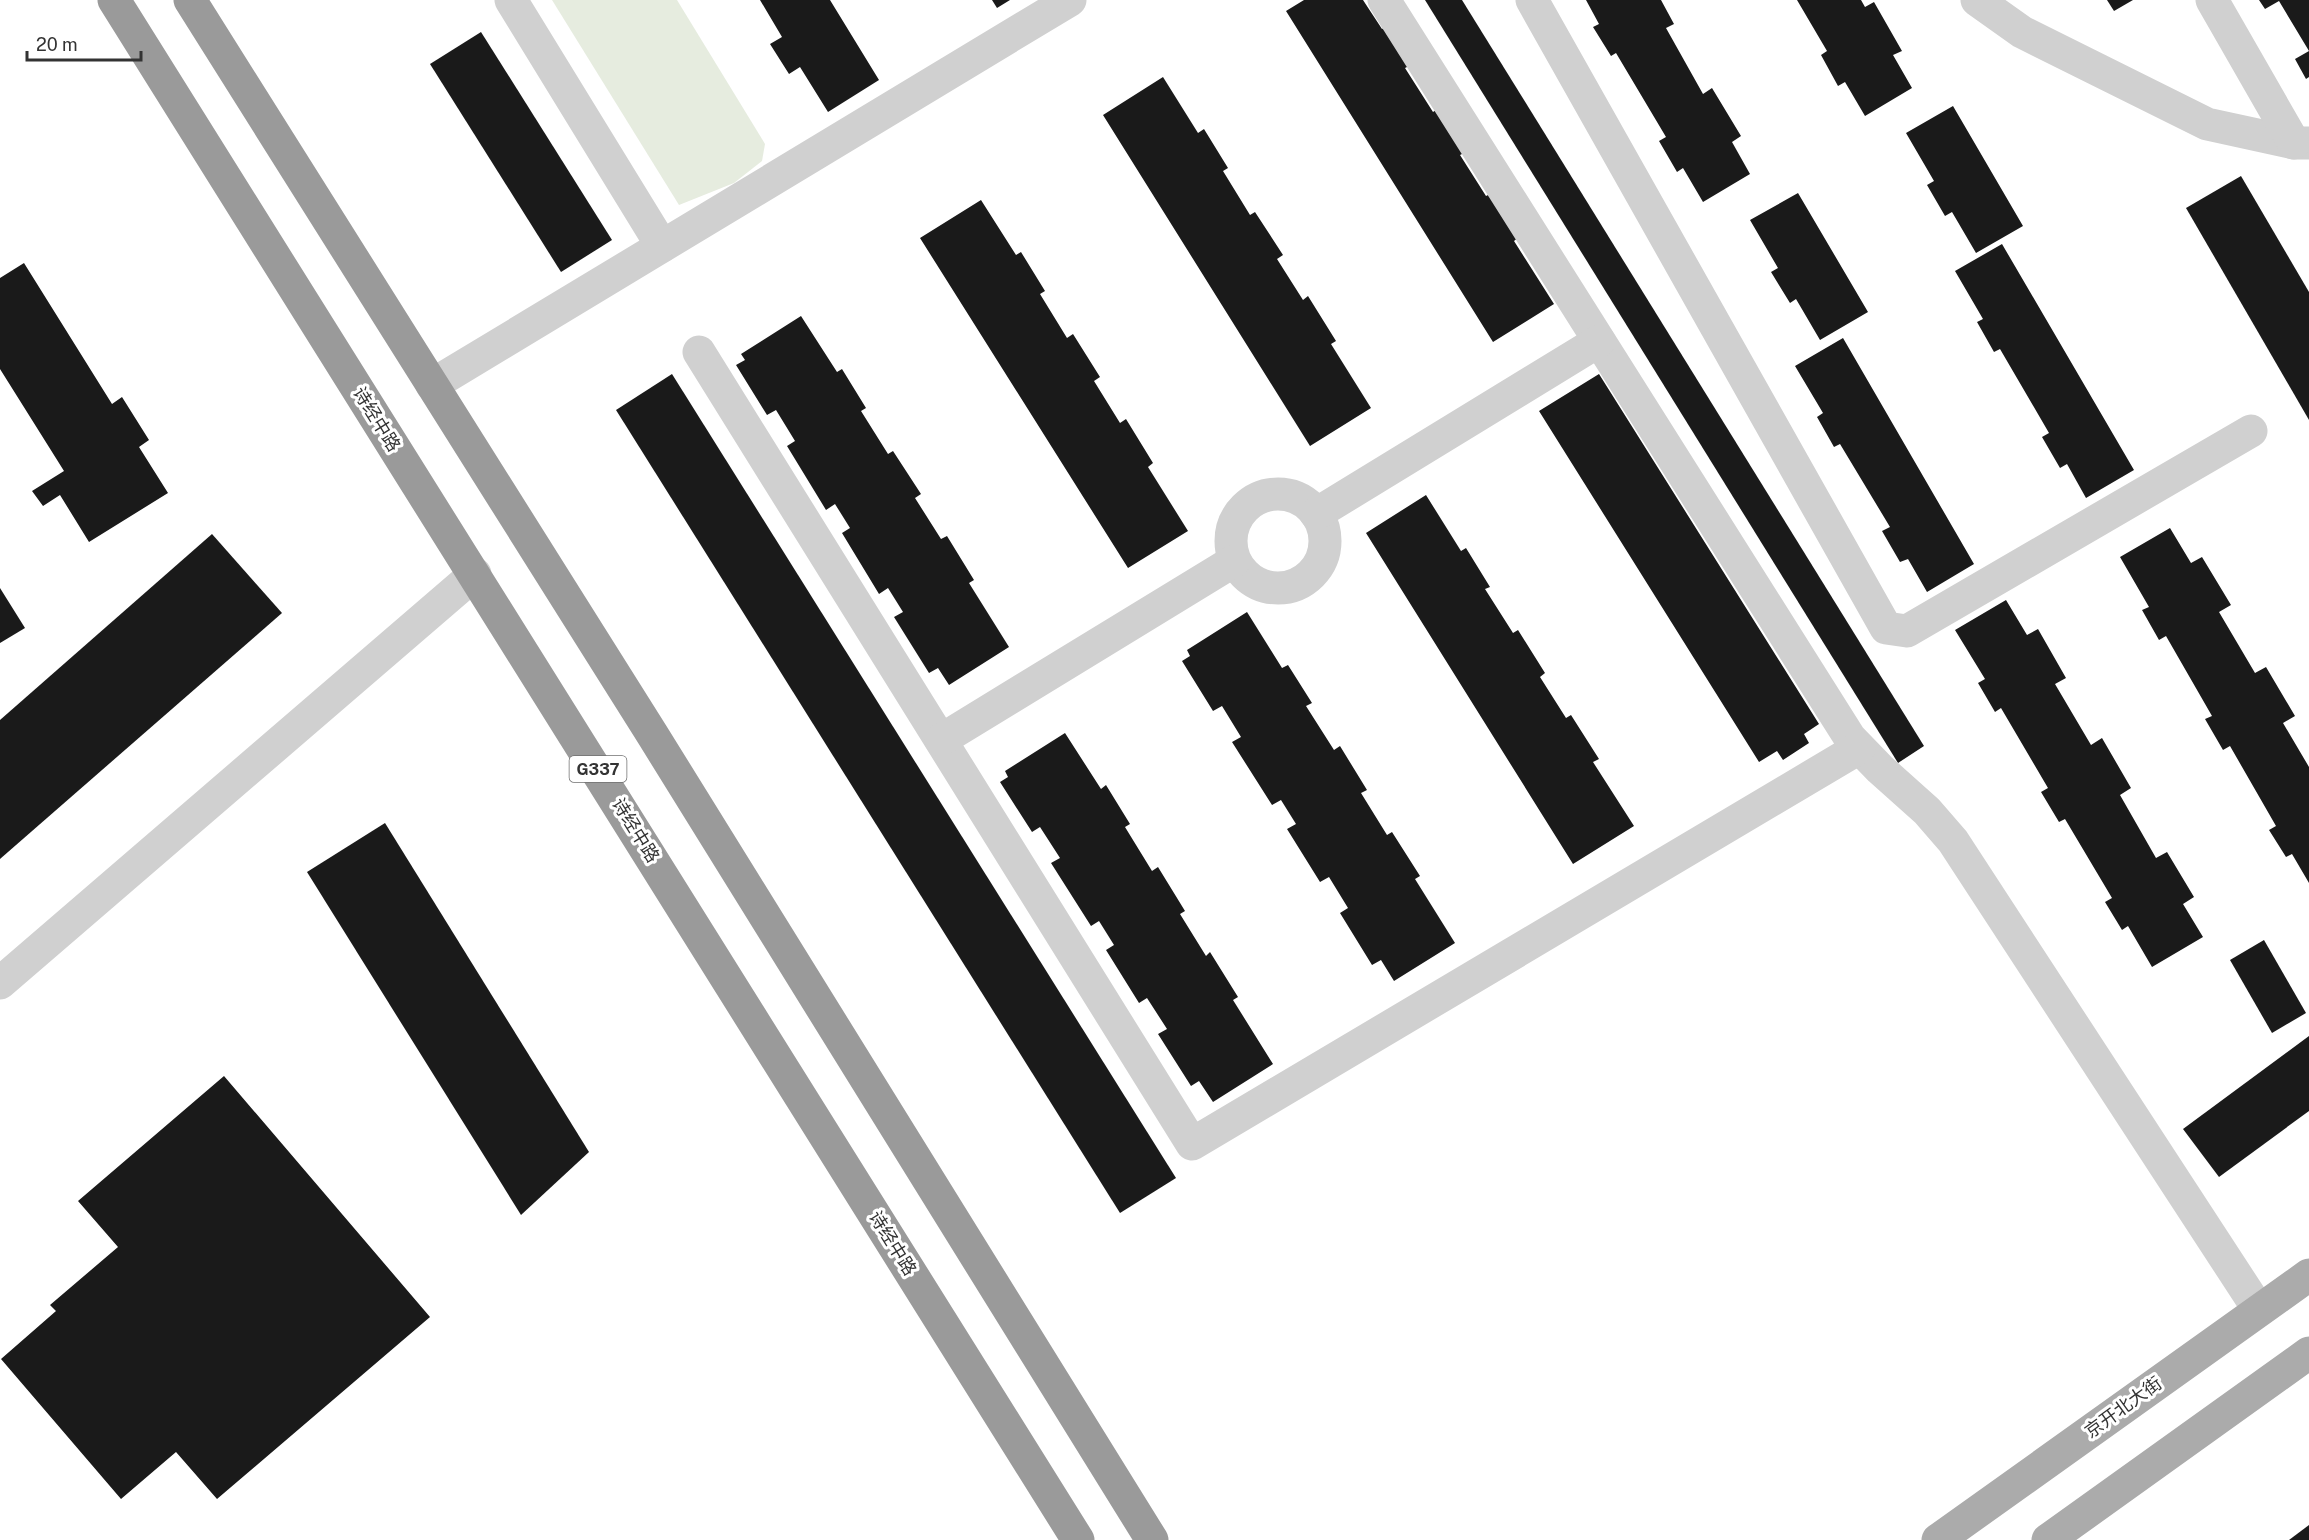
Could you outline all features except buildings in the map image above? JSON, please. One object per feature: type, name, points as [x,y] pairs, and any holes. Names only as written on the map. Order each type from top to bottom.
[{"type":"highway","name":"诗经中路","points":[[114,0],[1078,1540]]},
{"type":"highway","points":[[190,0],[1151,1534]]},
{"type":"main road","name":"京开北大街","points":[[1938,1540],[2309,1275]]},
{"type":"main road","points":[[2048,1540],[2309,1353]]},
{"type":"street","points":[[511,0],[662,246]]},
{"type":"street","points":[[432,385],[1070,0]]},
{"type":"street","points":[[1384,0],[1850,738],[1927,811],[1953,841],[2259,1310]]},
{"type":"street","points":[[1532,0],[1886,628],[1907,631],[2251,431]]},
{"type":"street","points":[[1977,0],[2022,32],[2207,124],[2302,143]]},
{"type":"street","points":[[2212,0],[2302,143]]},
{"type":"street","points":[[1316,514],[1599,341]]},
{"type":"street","points":[[699,352],[1192,1144],[1859,748]]},
{"type":"street","points":[[1270,494],[1286,495],[1302,500],[1316,514],[1324,532],[1324,553],[1316,571],[1300,584],[1281,589],[1262,586],[1246,576],[1234,561],[1230,542],[1234,523],[1242,509],[1255,500],[1270,494]]},
{"type":"street","points":[[941,740],[1234,561]]},
{"type":"street","points":[[0,983],[475,574]]},
{"type":"shaded area","points":[[552,0],[677,0],[765,144],[762,161],[734,183],[679,205]]}]
